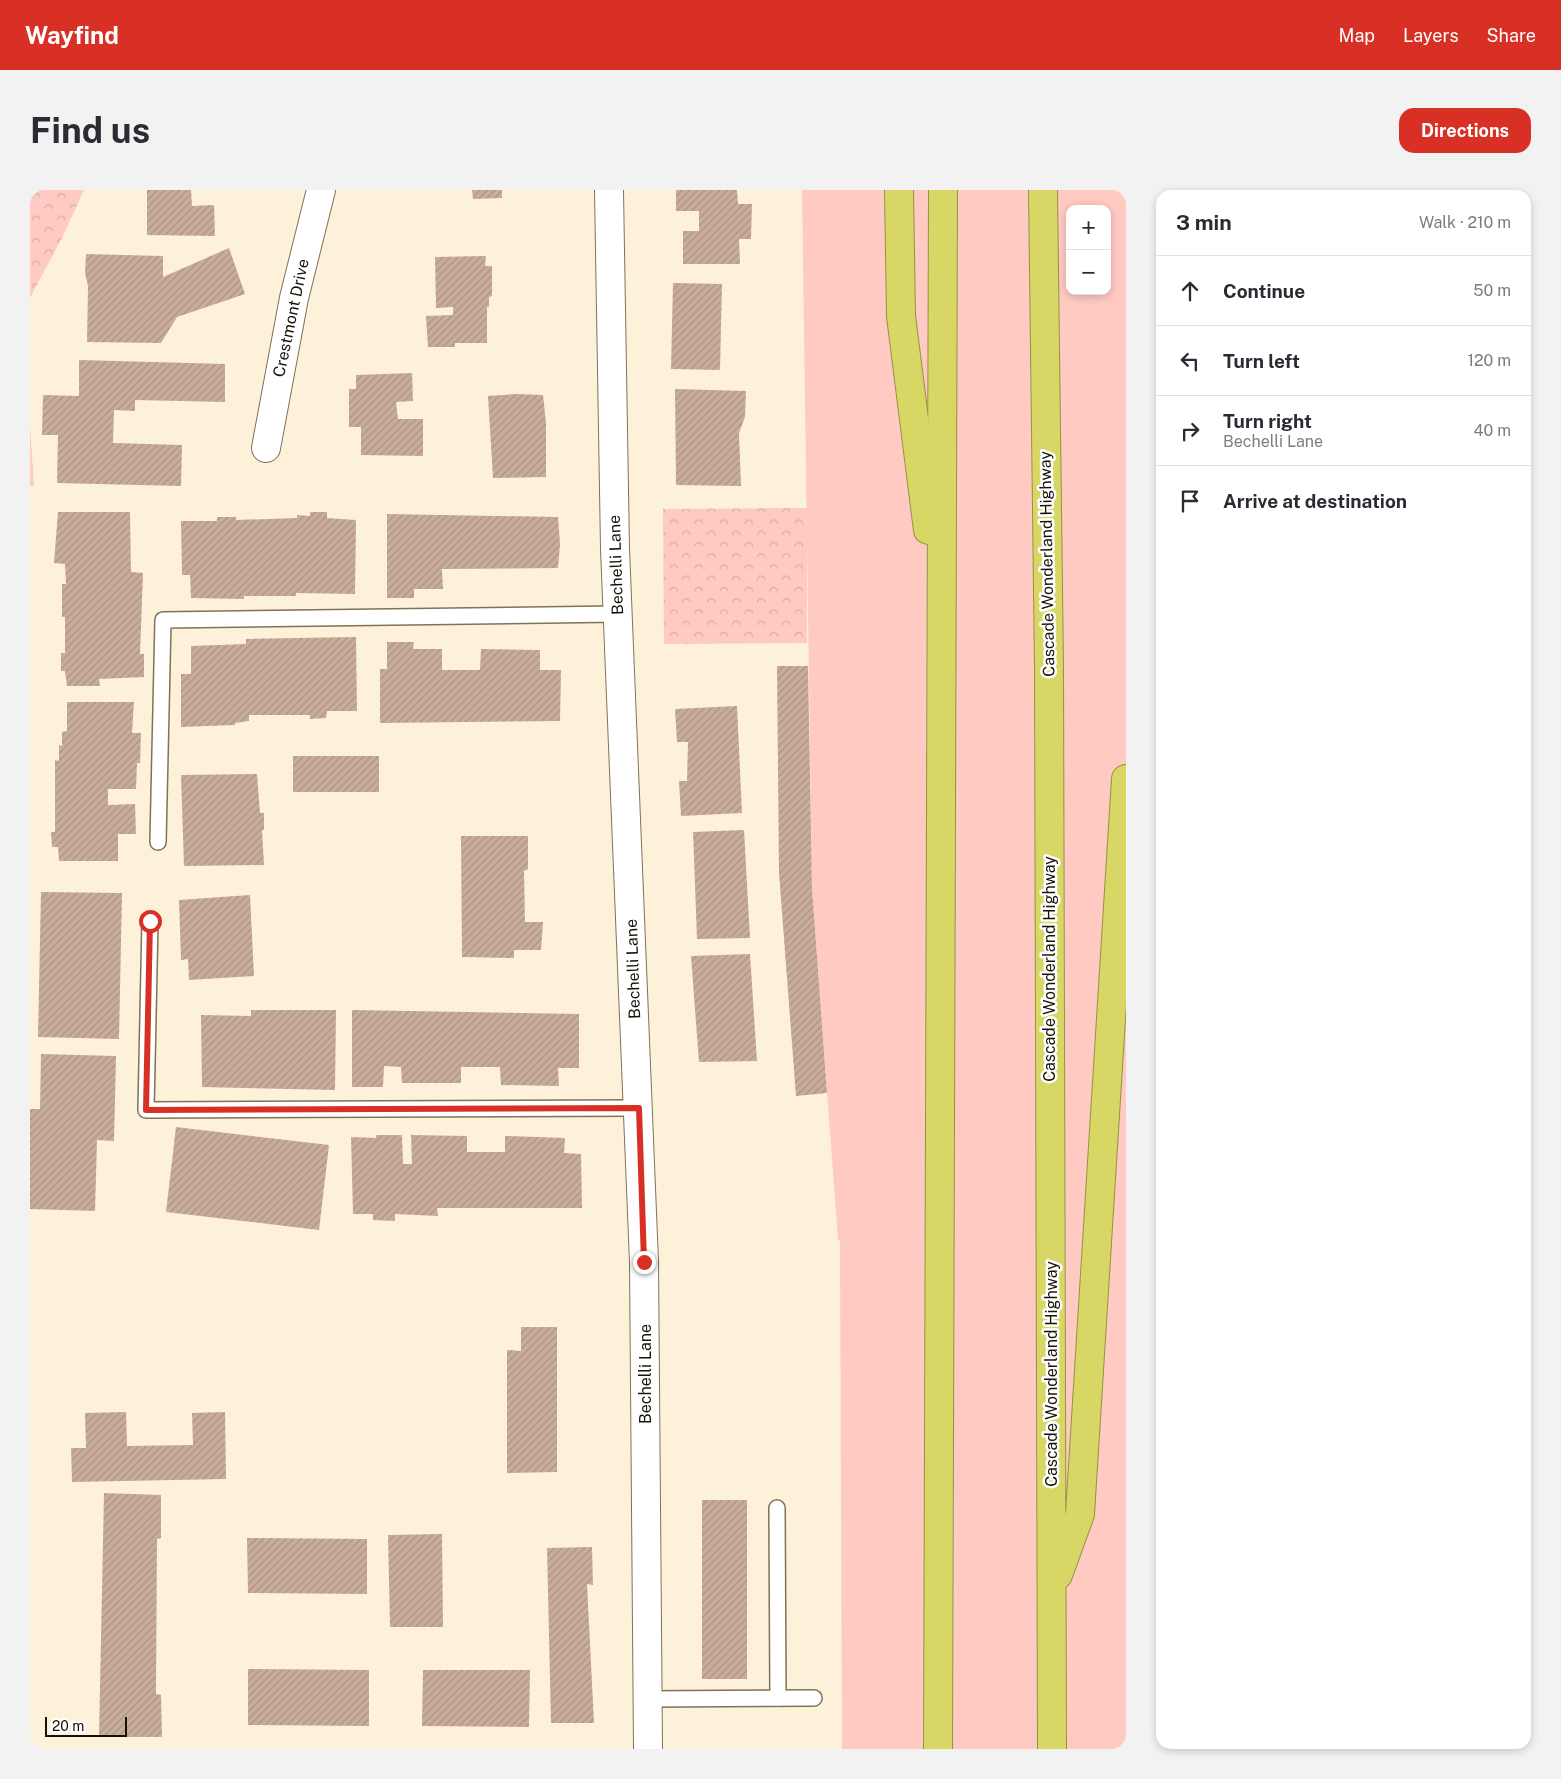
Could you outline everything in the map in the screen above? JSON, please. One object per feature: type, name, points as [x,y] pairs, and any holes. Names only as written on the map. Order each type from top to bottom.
[{"type":"highway","points":[[899,190],[901,316],[942,644]]},
{"type":"highway","points":[[938,1749],[943,190]]},
{"type":"highway","name":"Cascade Wonderland Highway","points":[[1043,190],[1048,668],[1052,1749]]},
{"type":"highway","points":[[1051,1595],[1080,1514],[1126,779]]},
{"type":"street","name":"Crestmont Drive","points":[[266,448],[294,298],[321,190]]},
{"type":"street","name":"Bechelli Lane","points":[[609,190],[618,614],[644,1262],[648,1749]]},
{"type":"lane","points":[[158,842],[163,620],[618,614]]},
{"type":"lane","points":[[150,921],[146,1110],[639,1108]]},
{"type":"lane","points":[[777,1508],[778,1698]]},
{"type":"lane","points":[[647,1699],[814,1698]]},
{"type":"green space","points":[[30,190],[84,190],[62,238],[30,298]]},
{"type":"green space","points":[[802,190],[1126,190],[1126,1749],[842,1749],[840,1240],[838,1240],[812,888]]},
{"type":"green space","points":[[30,426],[34,486],[30,486]]},
{"type":"green space","points":[[807,508],[807,643],[664,644],[663,509]]},
{"type":"building","points":[[147,190],[191,190],[192,206],[214,205],[215,236],[147,235]]},
{"type":"building","points":[[472,190],[502,190],[502,198],[473,199]]},
{"type":"building","points":[[676,190],[737,190],[738,204],[752,204],[751,239],[739,239],[740,264],[683,264],[683,231],[699,231],[699,211],[676,211]]},
{"type":"building","points":[[229,248],[245,294],[177,317],[161,343],[87,342],[88,286],[85,273],[86,254],[163,256],[163,277]]},
{"type":"building","points":[[486,256],[485,266],[492,266],[492,296],[489,297],[489,307],[487,307],[487,343],[455,343],[455,347],[428,347],[426,316],[453,315],[453,307],[436,308],[435,257]]},
{"type":"building","points":[[673,283],[722,284],[720,370],[671,369]]},
{"type":"building","points":[[79,360],[225,364],[225,402],[135,400],[135,411],[114,410],[113,443],[182,445],[181,486],[57,483],[58,435],[42,435],[43,395],[79,396]]},
{"type":"building","points":[[412,373],[413,401],[396,402],[398,419],[423,419],[423,456],[361,455],[361,427],[349,427],[349,389],[356,389],[356,375]]},
{"type":"building","points":[[675,389],[746,391],[745,417],[739,433],[741,486],[676,485]]},
{"type":"building","points":[[543,395],[546,423],[546,477],[493,478],[488,396]]},
{"type":"building","points":[[58,512],[130,512],[131,572],[143,573],[140,654],[144,654],[144,677],[99,679],[100,686],[67,686],[65,671],[61,671],[61,653],[65,653],[65,617],[62,617],[62,584],[66,584],[65,564],[54,563]]},
{"type":"building","points":[[310,512],[327,512],[327,518],[356,520],[355,594],[296,593],[296,596],[244,596],[244,599],[191,598],[190,575],[182,575],[181,521],[217,521],[217,517],[236,517],[236,520],[297,518],[297,515],[310,516]]},
{"type":"building","points":[[387,514],[558,517],[560,544],[558,568],[442,569],[443,589],[414,589],[414,598],[387,598]]},
{"type":"building","points":[[356,637],[357,711],[327,711],[326,718],[310,719],[310,715],[249,715],[249,721],[235,723],[235,725],[181,727],[181,674],[191,674],[191,646],[246,644],[246,639]]},
{"type":"building","points":[[387,642],[414,642],[413,649],[442,649],[442,670],[480,670],[481,649],[540,650],[540,670],[561,670],[560,721],[380,723],[380,669],[387,669]]},
{"type":"building","points":[[777,666],[808,666],[812,888],[827,1093],[796,1096],[779,873]]},
{"type":"building","points":[[67,702],[134,702],[132,733],[141,733],[140,763],[137,763],[136,789],[108,789],[108,805],[135,804],[136,834],[118,834],[118,861],[59,861],[58,847],[52,847],[51,832],[55,832],[55,760],[59,761],[59,745],[62,746],[62,732],[67,731]]},
{"type":"building","points":[[737,706],[742,813],[681,816],[679,781],[687,781],[688,742],[677,742],[675,709]]},
{"type":"building","points":[[293,756],[379,756],[379,792],[293,792]]},
{"type":"building","points":[[257,774],[260,813],[264,813],[264,830],[262,830],[264,865],[184,866],[181,775]]},
{"type":"building","points":[[744,830],[750,938],[697,939],[693,832]]},
{"type":"building","points":[[461,836],[528,836],[528,869],[524,871],[525,922],[543,922],[541,950],[514,950],[514,958],[462,957]]},
{"type":"building","points":[[41,892],[122,893],[119,1039],[38,1037]]},
{"type":"building","points":[[250,895],[254,976],[189,980],[188,959],[181,960],[179,900]]},
{"type":"building","points":[[750,954],[757,1061],[699,1062],[691,956]]},
{"type":"building","points":[[251,1010],[336,1010],[335,1090],[202,1087],[201,1015],[251,1016]]},
{"type":"building","points":[[352,1010],[579,1014],[579,1068],[558,1068],[559,1086],[501,1085],[500,1067],[461,1067],[461,1083],[402,1083],[401,1067],[384,1066],[383,1087],[352,1087]]},
{"type":"building","points":[[41,1054],[116,1056],[114,1141],[97,1140],[95,1211],[30,1209],[30,1109],[40,1109]]},
{"type":"building","points":[[176,1127],[329,1145],[319,1230],[166,1212]]},
{"type":"building","points":[[376,1135],[402,1135],[403,1164],[412,1164],[411,1135],[467,1136],[467,1152],[505,1152],[505,1136],[565,1138],[564,1153],[581,1154],[582,1208],[437,1208],[438,1216],[395,1214],[395,1221],[373,1220],[373,1214],[353,1214],[351,1137],[376,1138]]},
{"type":"building","points":[[521,1327],[557,1327],[557,1472],[507,1473],[507,1350],[521,1351]]},
{"type":"building","points":[[126,1412],[127,1446],[193,1445],[192,1413],[225,1412],[226,1479],[72,1482],[71,1448],[86,1448],[85,1413]]},
{"type":"building","points":[[104,1493],[161,1495],[161,1538],[157,1539],[156,1694],[161,1695],[162,1737],[99,1737]]},
{"type":"building","points":[[702,1500],[747,1500],[747,1679],[702,1679]]},
{"type":"building","points":[[442,1534],[443,1627],[390,1627],[388,1535]]},
{"type":"building","points":[[247,1538],[367,1539],[367,1594],[248,1593]]},
{"type":"building","points":[[592,1547],[593,1585],[587,1584],[594,1723],[551,1723],[547,1548]]},
{"type":"building","points":[[248,1669],[369,1670],[369,1726],[248,1725]]},
{"type":"building","points":[[423,1670],[530,1670],[529,1727],[422,1726]]},
{"type":"route","points":[[150,921],[146,1110],[639,1108],[644,1262]]}]
